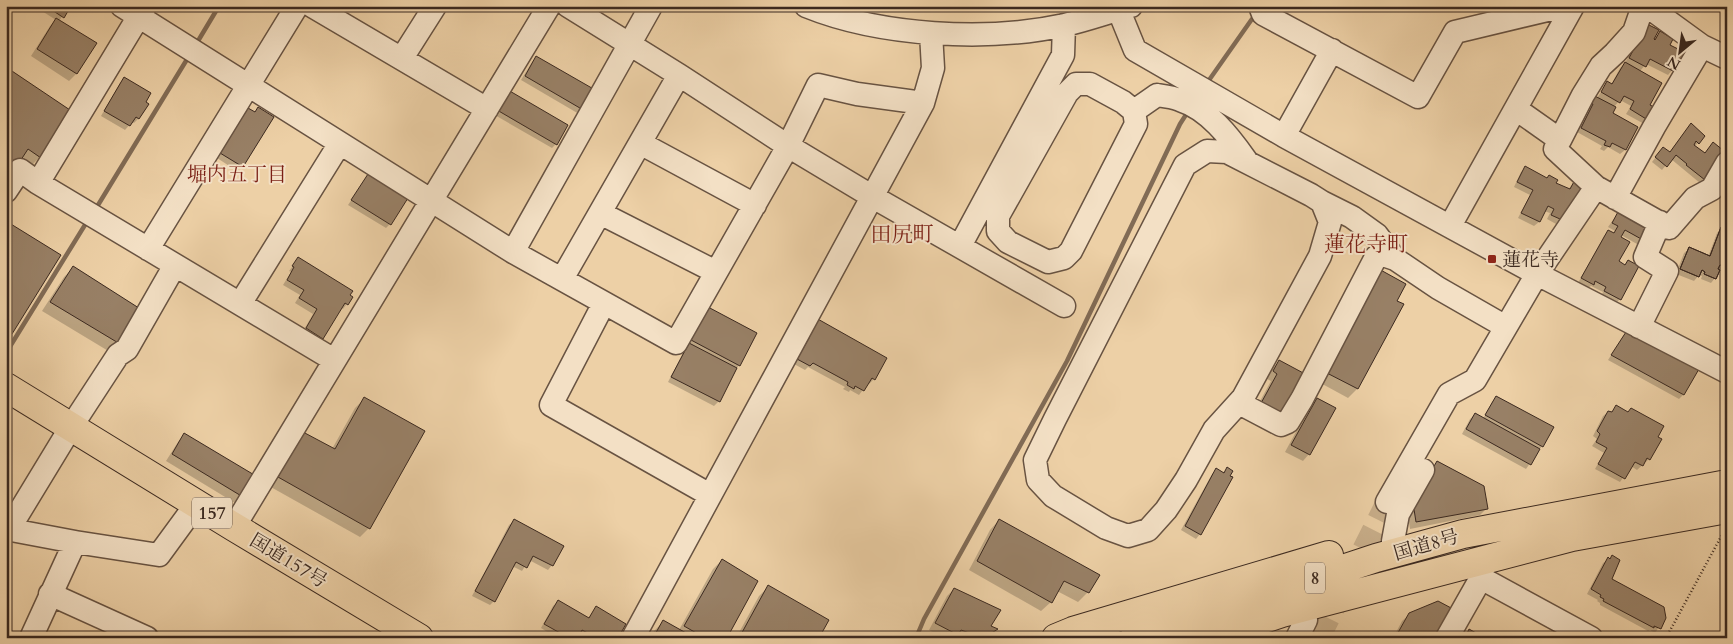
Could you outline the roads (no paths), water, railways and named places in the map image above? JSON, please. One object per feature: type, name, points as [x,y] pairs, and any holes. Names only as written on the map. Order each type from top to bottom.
[{"type":"highway","name":"国道157号","points":[[6,386],[234,527],[419,638]]},
{"type":"highway","name":"国道8号","points":[[1134,638],[1168,625],[1376,558],[1463,534],[1727,484]]},
{"type":"highway","name":"国道8号","points":[[1207,638],[1282,613],[1433,572],[1479,569],[1572,537],[1727,508]]},
{"type":"highway","name":"8","points":[[1056,638],[1073,631],[1321,557],[1393,541],[1463,534]]},
{"type":"highway","name":"8","points":[[1259,638],[1302,629],[1433,572]]},
{"type":"street","points":[[148,249],[297,6]]},
{"type":"street","points":[[312,6],[487,109]]},
{"type":"street","points":[[402,58],[434,6]]},
{"type":"street","points":[[234,527],[550,6]]},
{"type":"street","points":[[568,6],[788,146],[1064,306]]},
{"type":"street","points":[[513,252],[651,6]]},
{"type":"street","points":[[806,6],[827,14],[863,14],[898,30],[979,33],[1020,31],[1064,25],[1122,7],[1135,50],[1199,99],[1284,136],[1537,274],[1727,372]]},
{"type":"street","points":[[1260,6],[1263,14],[1418,97],[1455,32],[1564,6]]},
{"type":"street","points":[[1450,226],[1573,6]]},
{"type":"street","points":[[1727,58],[1702,46],[1645,6],[1634,32],[1601,66],[1583,95],[1555,149],[1596,187],[1669,228],[1695,198],[1712,189],[1727,162]]},
{"type":"street","points":[[38,183],[135,10],[193,51],[513,252],[676,342],[788,146],[818,85],[857,94],[924,103]]},
{"type":"street","points":[[960,246],[1063,55],[1064,25]]},
{"type":"street","points":[[633,638],[924,103],[933,68],[932,32]]},
{"type":"street","points":[[1615,198],[1702,46]]},
{"type":"street","points":[[1284,136],[1332,50]]},
{"type":"street","points":[[562,279],[679,75]]},
{"type":"street","points":[[1076,84],[1090,84],[1123,102],[1134,111],[1136,124],[1071,251],[1064,258],[1048,262],[1008,242],[998,231],[998,216],[1067,93],[1076,84]]},
{"type":"street","points":[[1134,111],[1157,95],[1199,99],[1247,162]]},
{"type":"street","points":[[1516,109],[1560,140]]},
{"type":"street","points":[[640,142],[754,205]]},
{"type":"street","points":[[240,304],[340,143]]},
{"type":"street","points":[[1322,202],[1330,222],[1320,256],[1243,398],[1214,430],[1166,510],[1148,530],[1128,536],[1106,528],[1053,496],[1038,480],[1035,460],[1185,165],[1207,151],[1227,152],[1352,217],[1376,235],[1396,259],[1438,288],[1506,328]]},
{"type":"street","points":[[6,191],[20,170],[38,183],[334,360]]},
{"type":"street","points":[[1393,541],[1398,514],[1438,442],[1537,274],[1596,187]]},
{"type":"street","points":[[600,213],[716,272]]},
{"type":"street","points":[[1639,327],[1667,271],[1645,257],[1660,222]]},
{"type":"street","points":[[1239,403],[1281,425],[1288,422],[1376,258],[1383,255],[1396,259]]},
{"type":"street","points":[[175,265],[127,348],[118,355],[8,529],[75,542],[159,554],[197,503]]},
{"type":"street","points":[[604,303],[551,405],[710,495]]},
{"type":"street","points":[[1387,502],[1449,394],[1475,380]]},
{"type":"street","points":[[31,638],[75,542]]},
{"type":"street","points":[[1447,638],[1479,569],[1591,638]]},
{"type":"street","points":[[50,594],[146,638]]},
{"type":"waterway","points":[[195,46],[219,6]]},
{"type":"waterway","points":[[1207,83],[1252,19]]},
{"type":"waterway","points":[[95,210],[189,56]]},
{"type":"waterway","points":[[916,638],[924,619],[1067,361],[1180,124],[1189,110]]},
{"type":"waterway","points":[[6,353],[88,220]]},
{"type":"tunnel","points":[[1319,638],[1387,502]]},
{"type":"place","name":"蓮花寺","points":[[1492,259]]},
{"type":"district","name":"堀内五丁目","points":[[237,174]]},
{"type":"district","name":"田尻町","points":[[902,234]]},
{"type":"district","name":"蓮花寺町","points":[[1366,244]]}]
